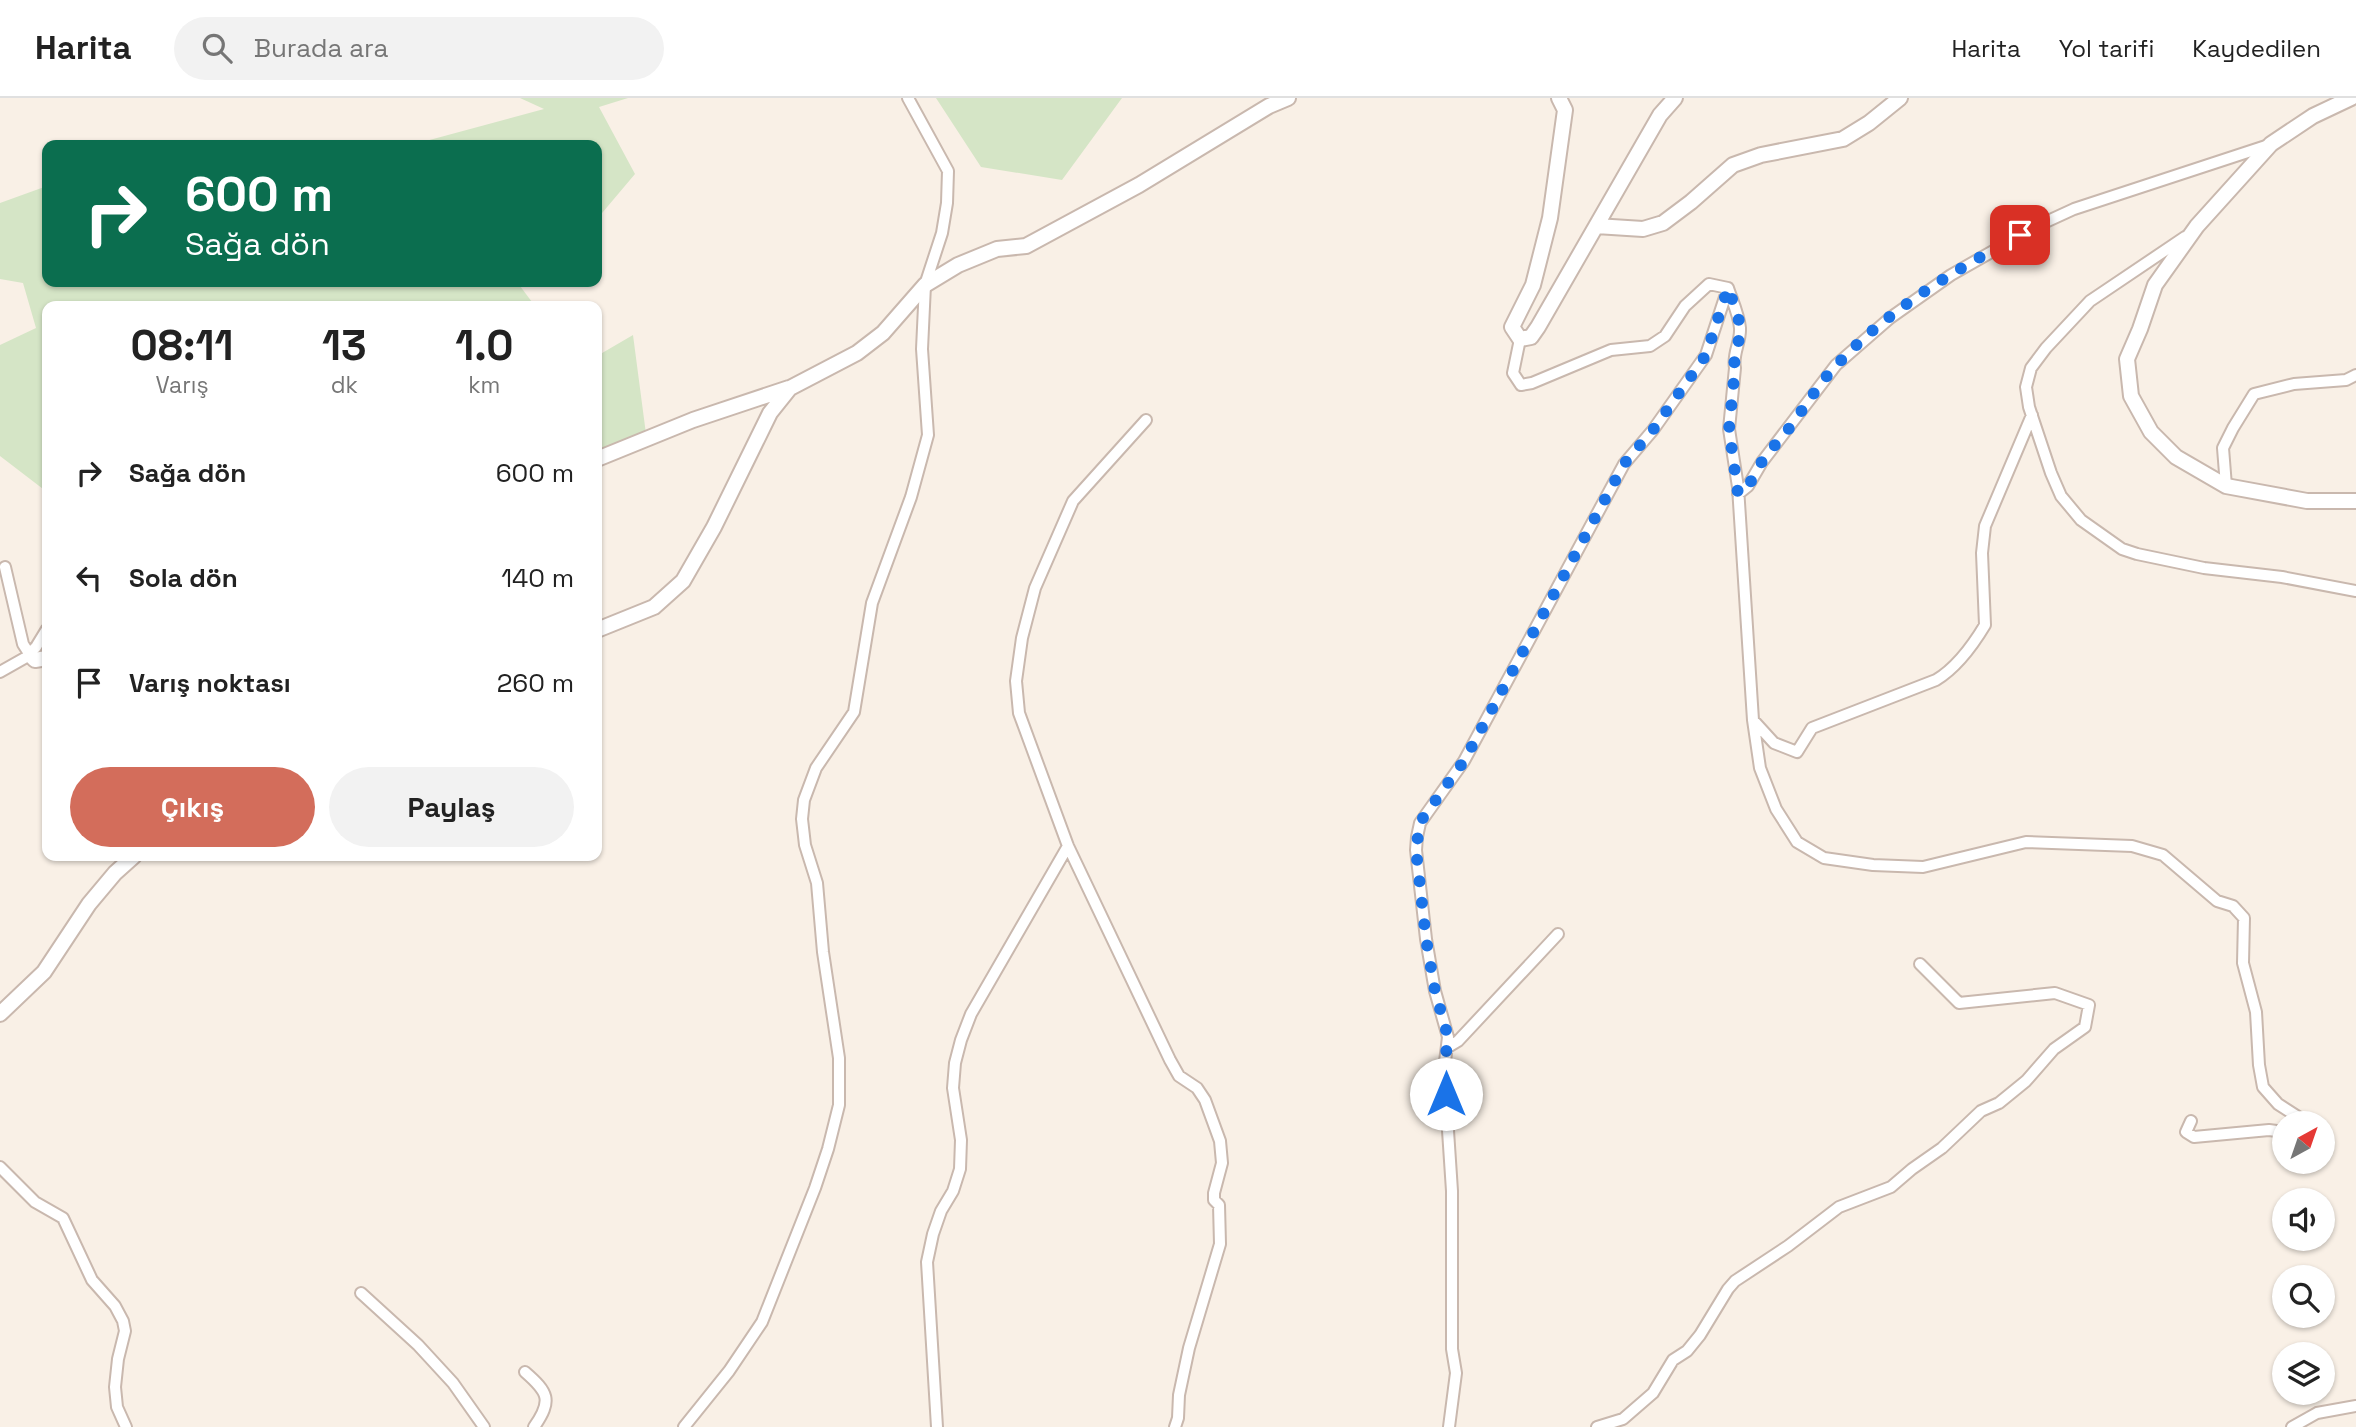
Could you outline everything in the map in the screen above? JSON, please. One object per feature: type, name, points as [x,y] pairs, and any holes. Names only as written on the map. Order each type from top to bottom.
[{"type":"street","points":[[684,1427],[729,1371],[762,1322],[832,1138],[839,1105],[839,1058],[823,952],[817,883],[805,845],[802,818],[804,800],[813,775],[854,712],[872,603],[922,463],[928,435],[922,349],[925,285],[942,233],[948,171],[908,98]]},
{"type":"street","points":[[602,457],[693,419],[790,388],[857,354],[883,333],[925,285],[975,257],[997,249],[1026,246],[1139,185],[1269,106],[1288,98]]},
{"type":"street","points":[[1559,98],[1565,110],[1550,218],[1533,285],[1512,327],[1520,339],[1513,373],[1521,385],[1611,351],[1650,346],[1665,337],[1685,306],[1709,284],[1728,288]]},
{"type":"street","points":[[1520,339],[1531,337],[1538,327],[1660,115],[1675,98]]},
{"type":"street","points":[[1596,226],[1643,229],[1663,223],[1733,165],[1761,155],[1843,139],[1869,123],[1900,98]]},
{"type":"street","points":[[2351,98],[2313,116],[2271,144],[2197,226],[2155,285],[2127,359],[2131,396],[2151,432],[2176,457],[2226,486],[2307,501],[2356,501]]},
{"type":"street","points":[[1738,494],[1748,486],[1762,462],[1836,365],[1889,318],[1940,282],[1995,248],[2074,209],[2271,144]]},
{"type":"street","points":[[2197,226],[2171,248],[2090,301],[2031,368],[2026,387],[2032,415],[2061,496],[2081,520],[2122,549],[2204,568],[2282,577],[2356,591]]},
{"type":"street","points":[[1728,288],[1740,326],[1739,346],[1733,359],[1735,368],[1729,429],[1738,494],[1753,720],[1759,768],[1776,809],[1797,842],[1824,858],[1874,865],[1923,867],[2026,842],[2132,846],[2163,855],[2217,901],[2233,906],[2244,918],[2243,963],[2256,1012],[2263,1087],[2278,1104],[2289,1111]]},
{"type":"street","points":[[1449,1427],[1456,1373],[1452,1349],[1452,1191],[1444,1070],[1448,1037],[1435,991],[1426,939],[1416,850],[1420,822],[1464,761],[1624,464],[1653,430],[1706,355],[1728,288]]},
{"type":"street","points":[[2226,486],[2223,449],[2238,418],[2254,394],[2294,384],[2346,380],[2356,375]]},
{"type":"street","points":[[602,629],[654,607],[683,581],[714,527],[770,413],[790,388]]},
{"type":"street","points":[[1753,720],[1774,743],[1797,752],[1812,728],[1946,674],[1985,625],[1982,552],[1985,526],[2032,415]]},
{"type":"street","points":[[1146,421],[1073,501],[1035,588],[1022,638],[1016,681],[1020,713],[1068,846],[1170,1060],[1179,1076],[1197,1088],[1205,1100],[1220,1141],[1222,1163],[1214,1193],[1214,1199],[1219,1205],[1220,1244],[1189,1348],[1175,1427]]},
{"type":"street","points":[[5,567],[18,613],[23,644],[35,660],[42,659]]},
{"type":"street","points":[[0,672],[29,654],[42,637]]},
{"type":"street","points":[[937,1427],[927,1262],[941,1211],[953,1191],[960,1169],[961,1140],[953,1088],[961,1040],[971,1014],[1068,846]]},
{"type":"street","points":[[0,1014],[44,972],[89,904],[129,861]]},
{"type":"street","points":[[1448,1046],[1458,1041],[1558,934]]},
{"type":"street","points":[[1597,1427],[1623,1419],[1653,1393],[1673,1360],[1687,1351],[1735,1281],[1839,1207],[1891,1188],[1942,1148],[1981,1111],[1999,1103],[2026,1081],[2054,1049],[2085,1027],[2089,1005],[2054,993],[1959,1003],[1920,964]]},
{"type":"street","points":[[2191,1121],[2186,1132],[2194,1137],[2272,1130]]},
{"type":"street","points":[[0,1167],[35,1202],[63,1218],[92,1280],[116,1306],[125,1331],[115,1388],[117,1407],[126,1427]]},
{"type":"street","points":[[362,1293],[418,1345],[453,1383],[484,1427]]},
{"type":"street","points":[[525,1372],[545,1392],[547,1402],[544,1413],[534,1427]]},
{"type":"street","points":[[2292,1427],[2317,1413],[2356,1406]]},
{"type":"green space","points":[[520,98],[628,98],[599,107],[635,174],[602,213],[602,140],[429,140],[544,109]]},
{"type":"green space","points":[[936,98],[1122,98],[1062,180],[981,167]]},
{"type":"green space","points":[[42,188],[42,287],[521,287],[531,301],[42,301],[42,488],[0,456],[0,345],[36,328],[23,283],[0,279],[0,203]]},
{"type":"green space","points":[[633,335],[646,434],[602,448],[602,353]]},
{"type":"route","points":[[1446,1094],[1444,1070],[1448,1037],[1435,991],[1426,939],[1416,850],[1420,822],[1464,761],[1624,464],[1690,381],[1706,355],[1728,288],[1740,326],[1739,346],[1733,359],[1735,368],[1729,429],[1738,494],[1746,489],[1762,462],[1814,392],[1858,344],[1917,298],[1968,264],[2020,235]]}]
